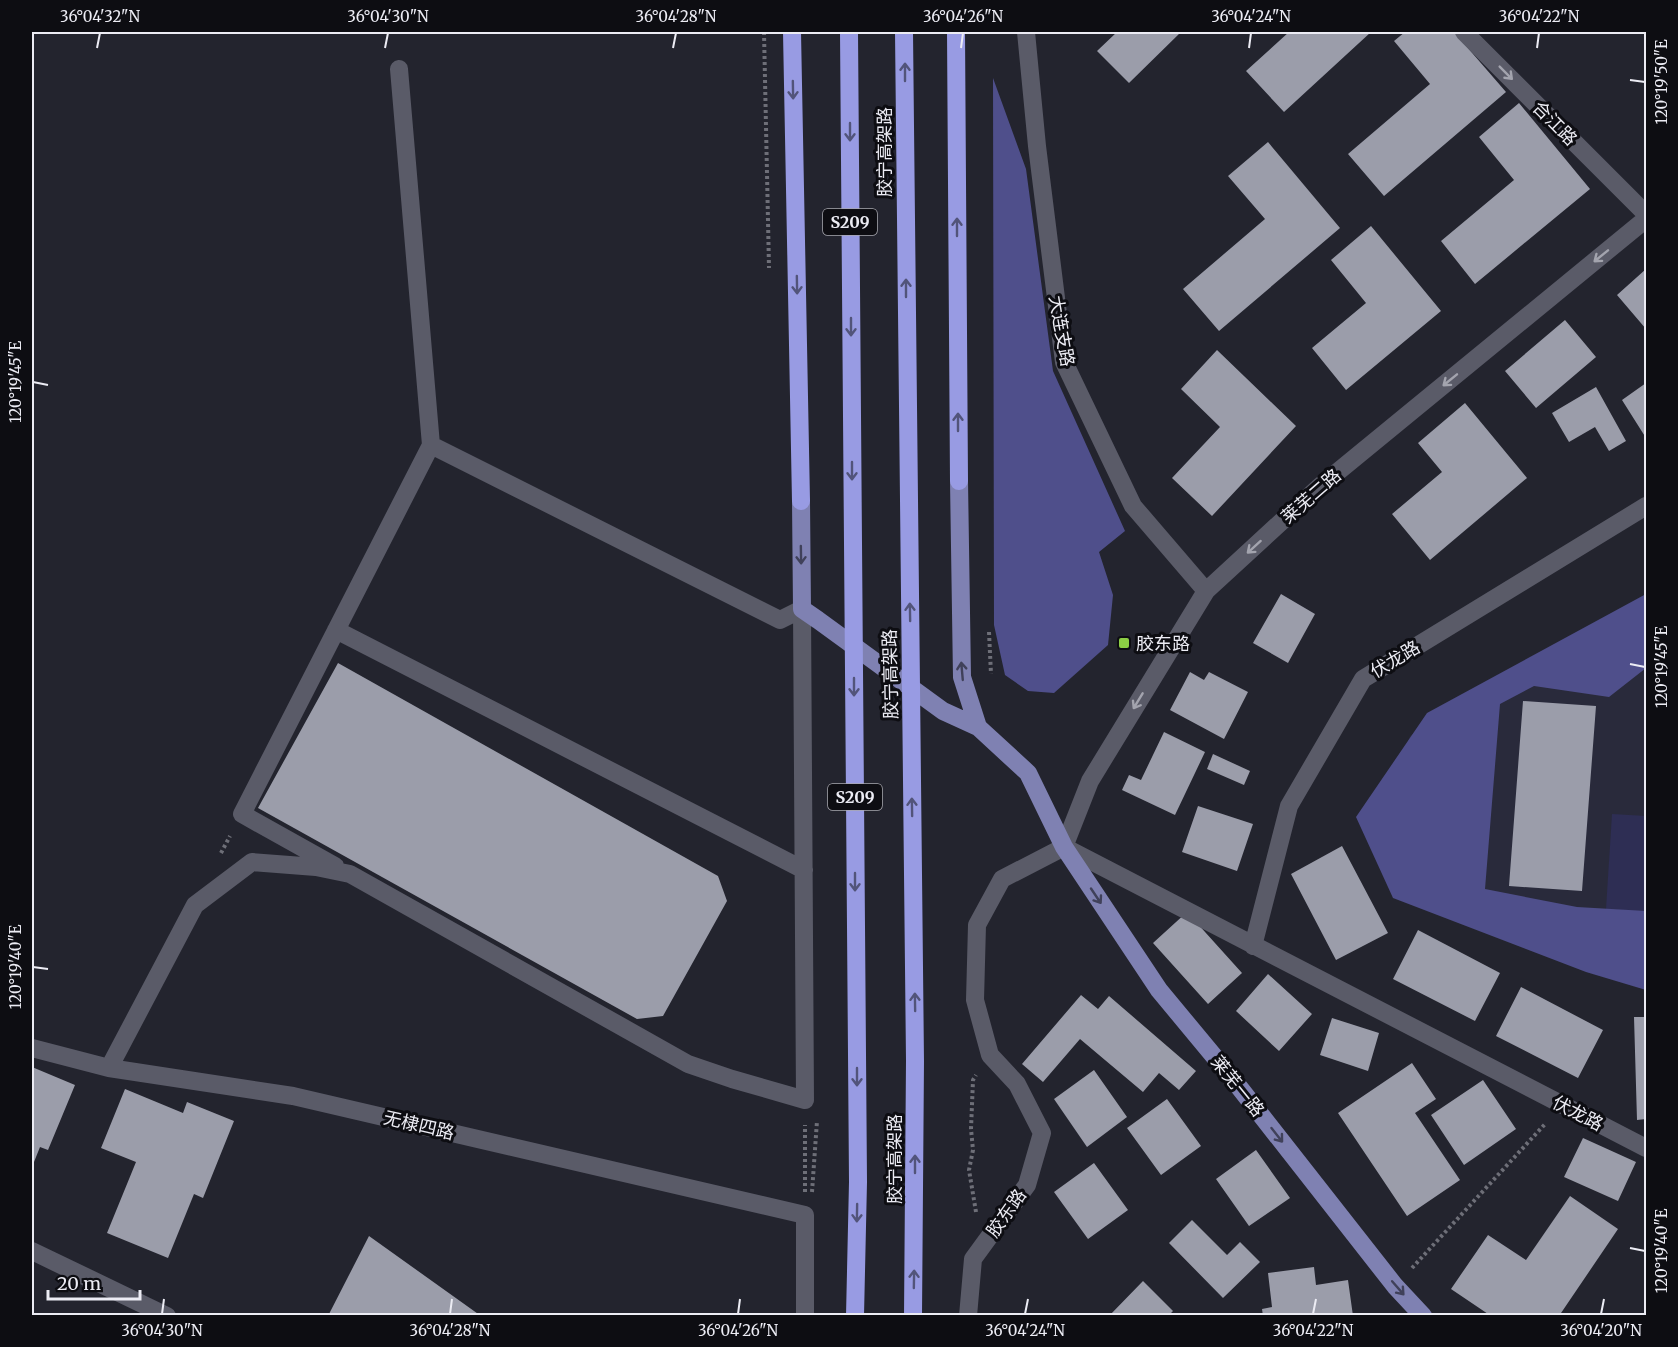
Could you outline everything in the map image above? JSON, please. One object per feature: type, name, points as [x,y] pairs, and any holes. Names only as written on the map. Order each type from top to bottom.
[{"type":"highway","points":[[792,32],[801,501]]},
{"type":"highway","name":"胶宁高架路","points":[[849,32],[858,1182],[855,1316]]},
{"type":"highway","name":"胶宁高架路","points":[[904,32],[915,1061],[913,1316]]},
{"type":"highway","points":[[957,32],[958,481]]},
{"type":"main road","points":[[958,481],[962,677],[978,727]]},
{"type":"main road","points":[[801,501],[802,609],[943,711],[978,727]]},
{"type":"main road","name":"莱芜一路","points":[[978,727],[1028,773],[1064,847],[1159,990],[1232,1078],[1395,1286],[1423,1316]]},
{"type":"street","name":"大连支路","points":[[1026,32],[1037,147],[1064,362],[1133,506],[1206,591]]},
{"type":"street","name":"合江路","points":[[1464,32],[1647,214]]},
{"type":"street","points":[[399,69],[431,445],[242,814],[688,1064],[805,1100],[802,609],[780,620],[431,445]]},
{"type":"street","name":"莱芜二路","points":[[1064,847],[1090,781],[1206,591],[1318,488],[1647,219]]},
{"type":"street","name":"伏龙路","points":[[1253,946],[1289,806],[1363,679],[1647,506]]},
{"type":"street","points":[[336,630],[804,870]]},
{"type":"street","name":"伏龙路","points":[[1064,847],[1647,1148]]},
{"type":"street","name":"胶东路","points":[[968,1316],[973,1259],[1027,1185],[1042,1133],[1017,1084],[990,1055],[975,1000],[977,925],[1002,879],[1064,847]]},
{"type":"street","points":[[109,1068],[195,905],[252,862],[316,867],[350,874]]},
{"type":"street","name":"无棣四路","points":[[32,1048],[109,1068],[293,1096],[805,1215]]},
{"type":"street","points":[[805,1215],[805,1316]]},
{"type":"street","points":[[32,1251],[167,1316]]},
{"type":"path","points":[[974,1219],[976,1211],[969,1170],[973,1150],[971,1129],[973,1080],[990,1055]]},
{"type":"path","points":[[805,1100],[805,1215]]},
{"type":"path","points":[[1395,1286],[1563,1105]]},
{"type":"shaded area","points":[[993,78],[1026,169],[1053,371],[1125,531],[1099,552],[1113,595],[1108,645],[1054,693],[1028,691],[1005,675],[994,625]]},
{"type":"shaded area","points":[[1646,594],[1646,668],[1609,697],[1534,686],[1500,704],[1485,889],[1577,907],[1646,911],[1646,990],[1586,972],[1393,898],[1356,817],[1427,713]]},
{"type":"shaded area","points":[[1646,623],[1646,983],[1368,843],[1410,736],[1483,684]]},
{"type":"shaded area","points":[[1612,814],[1646,816],[1646,912],[1606,909]]},
{"type":"building","points":[[1117,32],[1181,32],[1129,83],[1097,51]]},
{"type":"building","points":[[1289,32],[1371,32],[1284,112],[1246,71]]},
{"type":"building","points":[[1405,32],[1454,32],[1506,92],[1384,196],[1348,154],[1430,84],[1394,41]]},
{"type":"building","points":[[1519,103],[1590,189],[1475,284],[1441,241],[1514,180],[1479,137]]},
{"type":"building","points":[[1268,142],[1340,228],[1219,331],[1183,289],[1265,219],[1228,176]]},
{"type":"building","points":[[1371,226],[1441,311],[1346,390],[1312,348],[1366,303],[1331,260]]},
{"type":"building","points":[[1646,269],[1646,329],[1617,295]]},
{"type":"building","points":[[1565,320],[1596,357],[1536,408],[1505,371]]},
{"type":"building","points":[[1217,350],[1296,426],[1212,516],[1172,478],[1220,427],[1181,389]]},
{"type":"building","points":[[1646,383],[1646,438],[1622,400]]},
{"type":"building","points":[[1596,387],[1626,441],[1609,451],[1595,427],[1569,442],[1552,413]]},
{"type":"building","points":[[1465,403],[1527,478],[1430,560],[1392,514],[1442,472],[1418,443]]},
{"type":"building","points":[[1281,594],[1315,614],[1288,663],[1253,643]]},
{"type":"building","points":[[338,663],[718,876],[727,901],[663,1016],[637,1019],[258,808]]},
{"type":"building","points":[[1190,672],[1204,680],[1209,672],[1248,692],[1224,739],[1170,710]]},
{"type":"building","points":[[1523,701],[1596,706],[1582,891],[1509,886]]},
{"type":"building","points":[[1164,732],[1205,752],[1175,815],[1122,790],[1129,775],[1141,780]]},
{"type":"building","points":[[1213,754],[1250,771],[1244,785],[1207,769]]},
{"type":"building","points":[[1198,806],[1253,824],[1237,871],[1182,852]]},
{"type":"building","points":[[1342,846],[1388,933],[1336,960],[1291,874]]},
{"type":"building","points":[[1187,912],[1242,973],[1208,1004],[1153,943]]},
{"type":"building","points":[[1418,930],[1500,973],[1475,1021],[1393,979]]},
{"type":"building","points":[[1268,974],[1312,1014],[1279,1051],[1236,1011]]},
{"type":"building","points":[[1521,987],[1603,1030],[1578,1078],[1496,1036]]},
{"type":"building","points":[[1081,995],[1098,1009],[1109,996],[1196,1071],[1179,1090],[1159,1073],[1143,1092],[1080,1039],[1043,1082],[1022,1064]]},
{"type":"building","points":[[1634,1017],[1646,1017],[1646,1119],[1637,1120]]},
{"type":"building","points":[[1332,1018],[1379,1033],[1368,1071],[1320,1055]]},
{"type":"building","points":[[1412,1063],[1436,1099],[1415,1113],[1460,1180],[1407,1216],[1338,1113]]},
{"type":"building","points":[[32,1067],[75,1085],[48,1150],[40,1147],[32,1167]]},
{"type":"building","points":[[1094,1070],[1127,1117],[1087,1147],[1054,1099]]},
{"type":"building","points":[[1483,1080],[1516,1129],[1464,1165],[1431,1115]]},
{"type":"building","points":[[125,1089],[183,1113],[187,1102],[234,1121],[203,1198],[194,1194],[168,1258],[107,1233],[136,1162],[101,1148]]},
{"type":"building","points":[[1167,1099],[1201,1146],[1161,1175],[1127,1128]]},
{"type":"building","points":[[1583,1138],[1636,1162],[1618,1201],[1564,1177]]},
{"type":"building","points":[[1256,1150],[1290,1198],[1249,1226],[1216,1179]]},
{"type":"building","points":[[1094,1163],[1128,1210],[1088,1239],[1054,1192]]},
{"type":"building","points":[[1570,1196],[1618,1229],[1559,1316],[1491,1316],[1451,1289],[1488,1235],[1526,1260]]},
{"type":"building","points":[[1192,1220],[1227,1255],[1240,1242],[1260,1262],[1223,1298],[1169,1243]]},
{"type":"building","points":[[369,1236],[481,1316],[328,1316]]},
{"type":"building","points":[[1314,1267],[1316,1285],[1348,1280],[1353,1316],[1263,1316],[1262,1309],[1272,1307],[1268,1273]]},
{"type":"building","points":[[1143,1281],[1173,1311],[1168,1316],[1109,1316]]},
{"type":"place","name":"胶东路","points":[[1124,643]]}]
